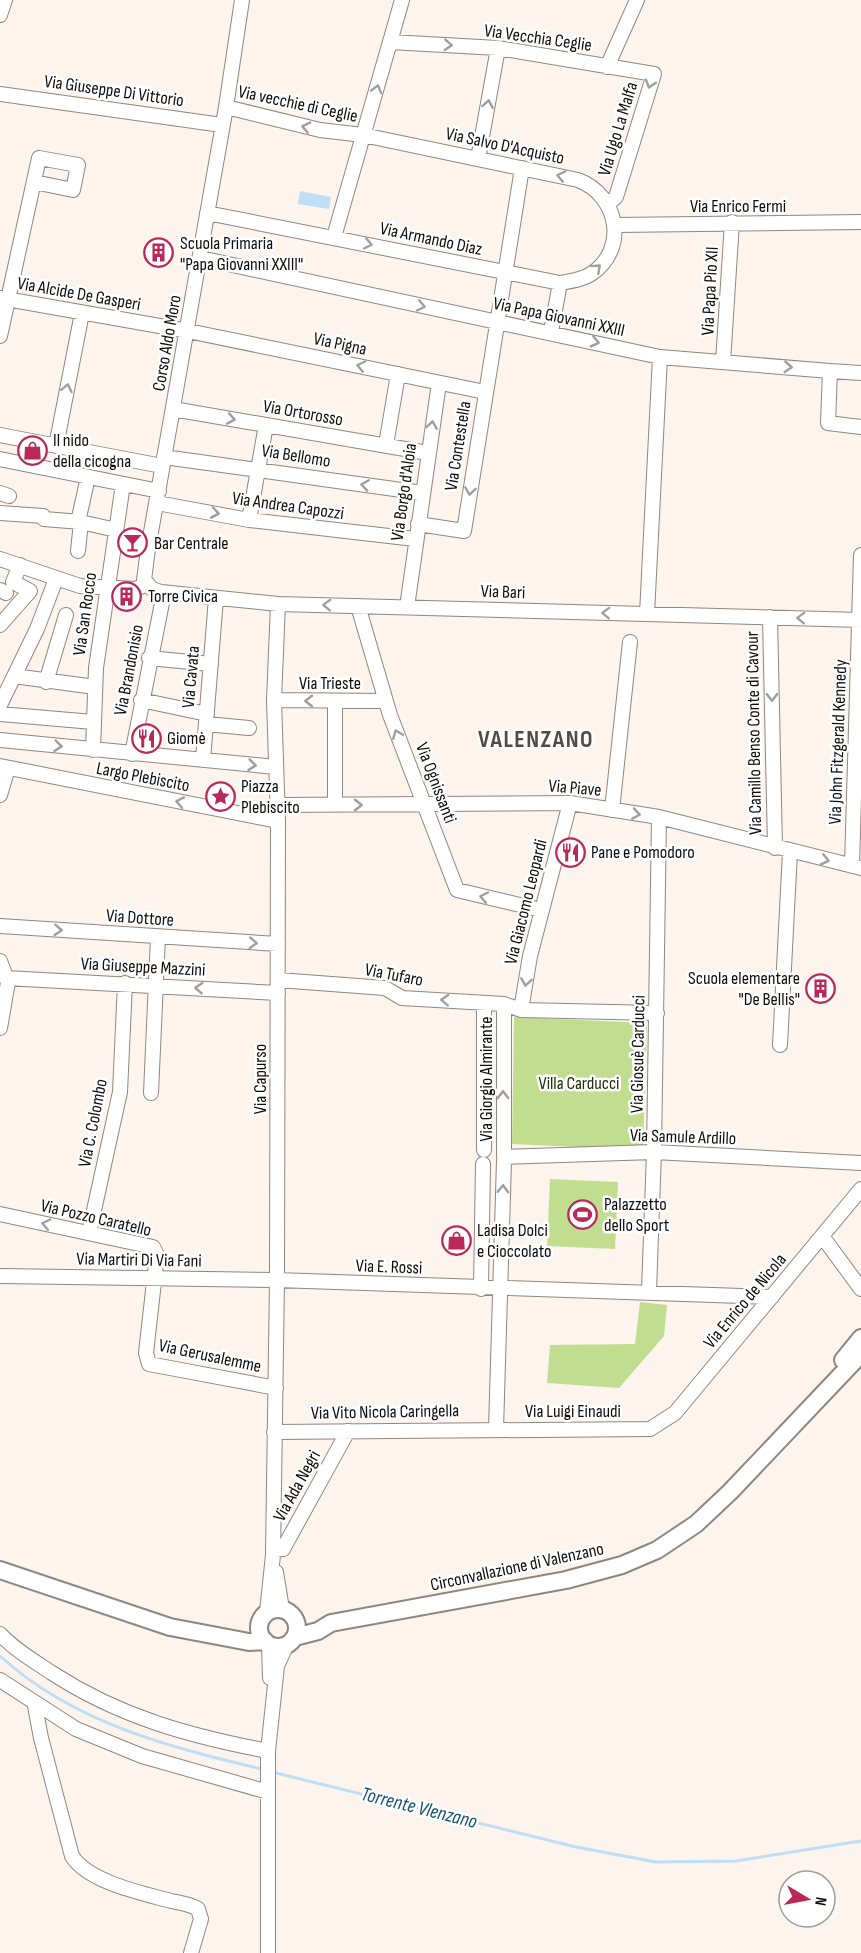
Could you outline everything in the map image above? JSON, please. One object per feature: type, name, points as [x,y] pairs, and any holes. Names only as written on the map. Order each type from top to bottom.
[{"type":"main road","name":"Circonvallazione di Valenzano","points":[[800,1416],[861,1338]]},
{"type":"main road","name":"Circonvallazione di Valenzano","points":[[275,1615],[331,1623],[566,1580],[622,1565],[657,1550],[704,1516],[861,1353]]},
{"type":"main road","points":[[0,1570],[170,1627],[249,1642],[267,1643]]},
{"type":"main road","points":[[228,1637],[275,1615]]},
{"type":"main road","points":[[275,1615],[297,1626],[291,1641]]},
{"type":"main road","points":[[267,1643],[261,1636],[275,1615]]},
{"type":"main road","name":"Circonvallazione di Valenzano","points":[[267,1643],[291,1641],[318,1631],[331,1623]]},
{"type":"street","points":[[0,15],[5,0]]},
{"type":"street","name":"Corso Aldo Moro","points":[[148,584],[144,580],[226,107],[242,0]]},
{"type":"street","points":[[334,237],[402,0]]},
{"type":"street","name":"Via Vecchia Ceglie","points":[[390,42],[498,48],[607,67],[637,0]]},
{"type":"street","points":[[478,159],[498,48]]},
{"type":"street","name":"Via Ugo La Malfa","points":[[607,67],[654,74],[616,196],[609,203]]},
{"type":"street","name":"Via Giuseppe Di Vittorio","points":[[0,94],[222,125]]},
{"type":"street","name":"Via vecchie di Ceglie","points":[[226,107],[320,130],[363,135]]},
{"type":"street","name":"Via Salvo D'Acquisto","points":[[363,135],[587,183],[609,203]]},
{"type":"street","points":[[505,272],[522,168]]},
{"type":"street","points":[[0,336],[4,299],[34,182]]},
{"type":"street","points":[[609,203],[615,225]]},
{"type":"street","name":"Via Armando Diaz","points":[[207,213],[560,283],[577,280],[592,273],[604,262],[610,251],[615,225]]},
{"type":"street","name":"Via Papa Pio XII","points":[[723,362],[732,222]]},
{"type":"street","name":"Via Enrico Fermi","points":[[615,225],[861,222]]},
{"type":"street","name":"Via Papa Giovanni XXIII","points":[[200,258],[660,357],[861,373]]},
{"type":"street","name":"Via Contestella","points":[[418,524],[464,531],[505,272]]},
{"type":"street","points":[[551,332],[560,283]]},
{"type":"street","name":"Via Alcide De Gasperi","points":[[4,299],[188,331]]},
{"type":"street","points":[[56,446],[82,313]]},
{"type":"street","name":"Via Pigna","points":[[188,331],[485,392]]},
{"type":"street","points":[[647,614],[660,357]]},
{"type":"street","points":[[830,370],[828,423],[861,427]]},
{"type":"street","points":[[386,445],[398,374]]},
{"type":"street","name":"Via Borgo d'Aloia","points":[[407,608],[439,383]]},
{"type":"street","name":"Via Ortorosso","points":[[173,409],[428,453]]},
{"type":"street","points":[[249,520],[266,425]]},
{"type":"street","name":"Via Bellomo","points":[[0,435],[163,462],[258,468],[423,493]]},
{"type":"street","name":"Via Andrea Capozzi","points":[[0,459],[123,484],[158,497],[249,520],[415,539]]},
{"type":"street","points":[[78,551],[79,522],[88,477]]},
{"type":"street","name":"Via San Rocco","points":[[93,750],[95,687],[107,586],[123,484]]},
{"type":"street","points":[[0,513],[14,516],[15,512],[43,516],[44,519],[79,522],[116,530]]},
{"type":"street","name":"Via John Fitzgerald Kennedy","points":[[856,867],[861,555]]},
{"type":"street","points":[[0,559],[80,586],[135,589],[148,584]]},
{"type":"street","points":[[1,621],[30,591],[13,582],[20,565]]},
{"type":"street","points":[[0,705],[37,629],[56,579]]},
{"type":"street","name":"Via Bari","points":[[148,584],[152,589],[164,593],[278,604],[860,620]]},
{"type":"street","name":"Via Brandonisio","points":[[132,754],[149,658],[164,593]]},
{"type":"street","name":"Via Cavata","points":[[203,760],[216,598]]},
{"type":"street","name":"Via Capurso","points":[[275,1615],[273,1552],[277,1280],[278,805],[274,700],[278,604]]},
{"type":"street","name":"Via Ognissanti","points":[[358,606],[385,701],[457,890],[541,910]]},
{"type":"street","points":[[46,682],[66,615]]},
{"type":"street","name":"Via Camillo Benso Conte di Cavour","points":[[770,617],[775,848]]},
{"type":"street","points":[[37,629],[60,636]]},
{"type":"street","points":[[612,810],[630,642]]},
{"type":"street","points":[[149,658],[211,664]]},
{"type":"street","points":[[14,676],[95,687]]},
{"type":"street","points":[[141,700],[206,719],[249,728]]},
{"type":"street","name":"Via Trieste","points":[[274,700],[385,701]]},
{"type":"street","points":[[334,805],[335,701]]},
{"type":"street","points":[[0,714],[93,722]]},
{"type":"street","name":"Largo Plebiscito","points":[[0,740],[276,768]]},
{"type":"street","points":[[0,795],[4,767]]},
{"type":"street","name":"Largo Plebiscito","points":[[4,767],[278,821]]},
{"type":"street","name":"Via Piave","points":[[278,805],[570,803],[659,818],[856,867]]},
{"type":"street","name":"Via Giacomo Leopardi","points":[[521,1010],[541,910],[570,803]]},
{"type":"street","name":"Via Giosuè Carducci","points":[[649,1291],[657,1013],[659,818]]},
{"type":"street","points":[[780,1045],[790,852]]},
{"type":"street","name":"Via Dottore","points":[[0,926],[278,944]]},
{"type":"street","points":[[151,1093],[158,937]]},
{"type":"street","points":[[0,961],[8,982],[0,1028]]},
{"type":"street","name":"Via Giuseppe Mazzini","points":[[6,978],[155,985],[278,986]]},
{"type":"street","name":"Via C. Colombo","points":[[88,1233],[120,1092],[125,983]]},
{"type":"street","name":"Via Tufaro","points":[[278,986],[385,988],[402,998],[504,1004],[521,1010],[657,1013]]},
{"type":"street","name":"Via Giorgio Almirante","points":[[481,1289],[484,1003]]},
{"type":"street","name":"Via Giorgio Almirante","points":[[496,1429],[504,1157],[504,1004]]},
{"type":"street","points":[[484,1037],[503,1037]]},
{"type":"street","points":[[495,1146],[504,1157],[500,1167],[493,1169],[484,1157],[495,1146]]},
{"type":"street","name":"Via Samule Ardillo","points":[[504,1157],[654,1152],[861,1163]]},
{"type":"street","name":"Via Enrico de Nicola","points":[[650,1430],[675,1413],[861,1189]]},
{"type":"street","name":"Via Pozzo Caratello","points":[[0,1214],[153,1247],[157,1255],[155,1278]]},
{"type":"street","points":[[822,1236],[861,1289]]},
{"type":"street","points":[[481,1259],[500,1260]]},
{"type":"street","name":"Via Martiri Di Via Fani","points":[[0,1276],[277,1280]]},
{"type":"street","name":"Via Gerusalemme","points":[[155,1278],[146,1353],[149,1364],[276,1388]]},
{"type":"street","name":"Via E. Rossi","points":[[277,1280],[481,1289],[649,1291],[772,1297]]},
{"type":"street","name":"Via Luigi Einaudi","points":[[496,1429],[650,1430]]},
{"type":"street","name":"Via Vito Nicola Caringella","points":[[274,1431],[496,1429]]},
{"type":"street","name":"Via Ada Negri","points":[[273,1552],[283,1549],[348,1431]]},
{"type":"street","points":[[0,1622],[2,1637],[24,1655],[83,1693],[132,1716],[210,1740],[268,1754]]},
{"type":"street","points":[[268,1953],[268,1754],[277,1666],[291,1641]]},
{"type":"street","points":[[267,1643],[272,1702]]},
{"type":"street","points":[[0,1680],[35,1706],[76,1729],[141,1756],[268,1790]]},
{"type":"street","points":[[35,1706],[41,1737],[76,1864],[93,1875],[136,1891],[198,1909],[201,1919],[191,1953]]},
{"type":"green space","name":"Villa Carducci","points":[[514,1017],[647,1023],[643,1150],[512,1144]]},
{"type":"green space","name":"Palazzetto dello Sport","points":[[550,1179],[618,1182],[615,1249],[547,1246]]},
{"type":"green space","points":[[640,1302],[667,1305],[664,1336],[619,1388],[547,1383],[550,1345],[635,1344]]},
{"type":"water","points":[[300,191],[331,197],[329,209],[298,204]]},
{"type":"waterway","name":"Torrente Vlenzano","points":[[0,1656],[29,1679],[92,1716],[159,1742],[265,1770]]},
{"type":"waterway","name":"Torrente Vlenzano","points":[[272,1772],[576,1847],[656,1862],[736,1861],[861,1841]]},
{"type":"place","name":"Scuola Primaria \"Papa Giovanni XXIII\"","points":[[159,253]]},
{"type":"place","name":"Il nido della cicogna","points":[[32,450]]},
{"type":"place","name":"Bar Centrale","points":[[133,543]]},
{"type":"place","name":"Torre Civica","points":[[127,596]]},
{"type":"place","name":"Giomè","points":[[146,738]]},
{"type":"place","name":"Piazza Plebiscito","points":[[220,796]]},
{"type":"place","name":"Pane e Pomodoro","points":[[570,852]]},
{"type":"place","name":"Scuola elementare \"De Bellis\"","points":[[821,988]]},
{"type":"place","name":"Palazzetto dello Sport","points":[[583,1214]]},
{"type":"place","name":"Ladisa Dolci e Cioccolato","points":[[456,1240]]},
{"type":"district","name":"VALENZANO","points":[[536,739]]}]
